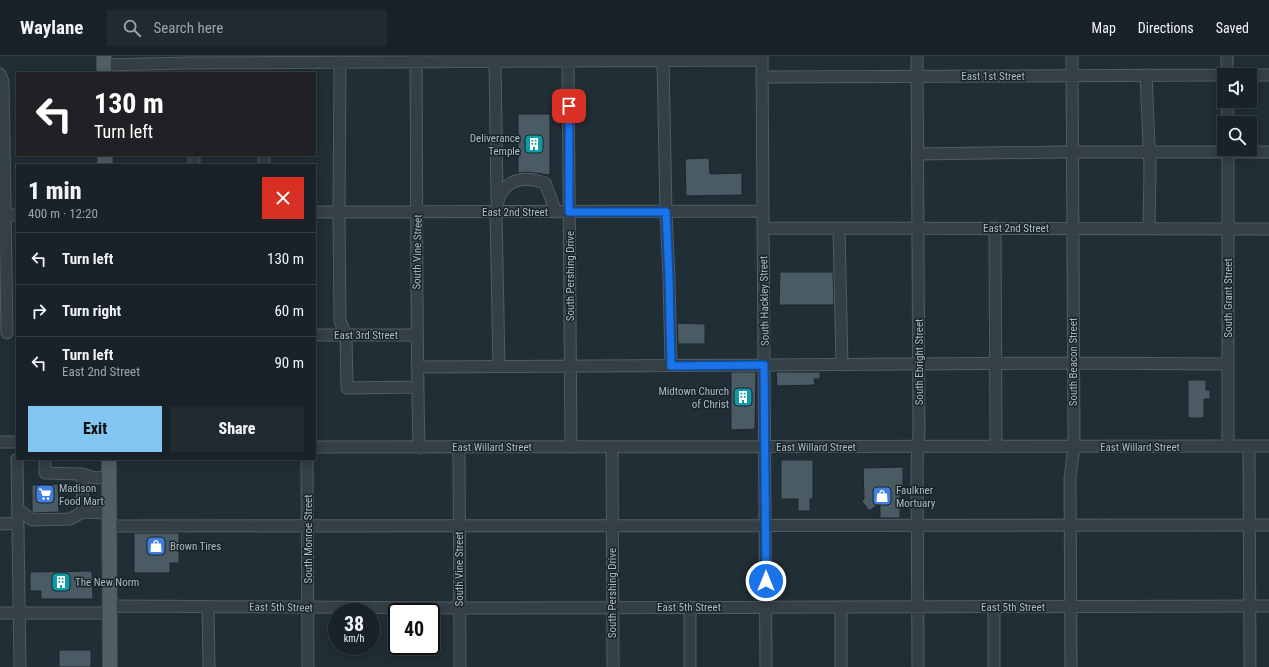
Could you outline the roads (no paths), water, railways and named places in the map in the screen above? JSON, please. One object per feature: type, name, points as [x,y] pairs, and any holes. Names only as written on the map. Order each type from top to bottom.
[{"type":"main road","points":[[109,460],[110,667]]},
{"type":"street","name":"South Ebright Street","points":[[916,56],[919,364],[919,447],[917,464],[918,667]]},
{"type":"street","name":"South Beacon Street","points":[[1071,667],[1070,478],[1074,447],[1072,56]]},
{"type":"street","points":[[1227,56],[1227,68]]},
{"type":"street","points":[[104,65],[263,64],[416,59],[495,61],[568,58],[663,60],[762,58]]},
{"type":"street","name":"South Pershing Drive","points":[[568,58],[571,447]]},
{"type":"street","name":"South Hackley Street","points":[[762,58],[766,667]]},
{"type":"street","name":"South Vine Street","points":[[416,59],[418,213],[417,367],[419,448]]},
{"type":"street","points":[[663,60],[671,366]]},
{"type":"street","points":[[495,61],[499,367]]},
{"type":"street","points":[[340,62],[340,321],[346,335],[347,388],[418,387]]},
{"type":"street","points":[[0,74],[3,82],[2,215],[8,333]]},
{"type":"street","points":[[1146,75],[1150,168],[1149,229]]},
{"type":"street","name":"East 1st Street","points":[[762,77],[1217,75]]},
{"type":"street","points":[[1257,75],[1269,75]]},
{"type":"street","points":[[917,154],[1217,151]]},
{"type":"street","points":[[1257,152],[1269,152]]},
{"type":"street","name":"South Grant Street","points":[[1228,156],[1228,446]]},
{"type":"street","points":[[498,200],[508,184],[515,181],[536,179],[545,183],[555,212]]},
{"type":"street","name":"East 2nd Street","points":[[316,212],[418,213],[762,211]]},
{"type":"street","points":[[2,215],[16,215]]},
{"type":"street","name":"East 2nd Street","points":[[763,228],[1269,229]]},
{"type":"street","points":[[839,228],[842,365]]},
{"type":"street","points":[[995,228],[996,447]]},
{"type":"street","name":"East 3rd Street","points":[[316,335],[417,335]]},
{"type":"street","points":[[417,367],[1073,363],[1228,364]]},
{"type":"street","points":[[0,442],[16,442]]},
{"type":"street","points":[[1249,446],[1250,667]]},
{"type":"street","name":"East Willard Street","points":[[316,447],[1269,446]]},
{"type":"street","name":"South Pershing Drive","points":[[612,447],[613,667]]},
{"type":"street","name":"South Vine Street","points":[[459,448],[460,667]]},
{"type":"street","points":[[17,460],[20,667]]},
{"type":"street","points":[[45,460],[46,473],[82,474],[95,478],[109,477]]},
{"type":"street","name":"South Monroe Street","points":[[308,460],[308,667]]},
{"type":"street","points":[[82,474],[83,512]]},
{"type":"street","points":[[18,509],[32,520],[70,519],[83,512],[109,519],[308,527],[917,527],[1269,525]]},
{"type":"street","points":[[0,524],[18,523]]},
{"type":"street","points":[[208,606],[209,667]]},
{"type":"street","name":"East 5th Street","points":[[0,613],[208,606],[308,608],[1269,606]]},
{"type":"street","points":[[690,607],[690,667]]},
{"type":"street","points":[[841,607],[841,667]]},
{"type":"street","points":[[994,607],[994,667]]},
{"type":"place","name":"Deliverance Temple","points":[[534,144]]},
{"type":"place","name":"Midtown Church of Christ","points":[[743,397]]},
{"type":"place","name":"Madison Food Mart","points":[[45,494]]},
{"type":"place","name":"Faulkner Mortuary","points":[[882,496]]},
{"type":"place","name":"Brown Tires","points":[[156,546]]},
{"type":"place","name":"The New Norm","points":[[61,582]]}]
